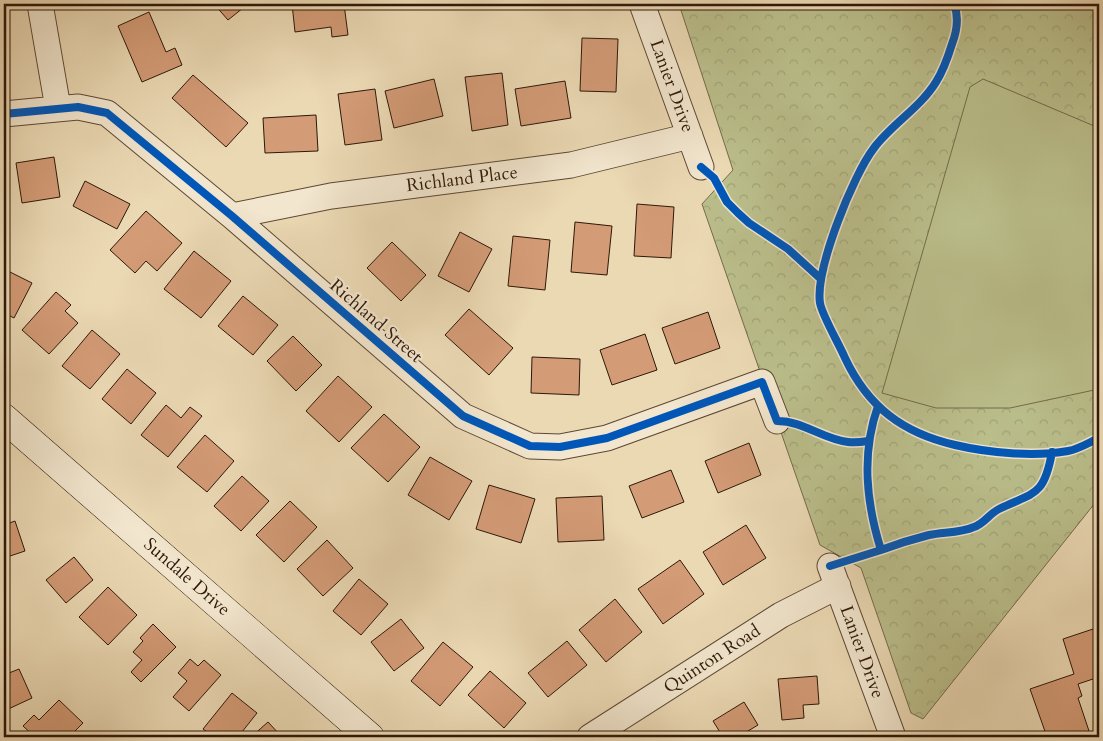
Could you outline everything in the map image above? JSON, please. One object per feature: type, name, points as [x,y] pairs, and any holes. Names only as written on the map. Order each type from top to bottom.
[{"type":"street","points":[[40,4],[58,108]]},
{"type":"street","name":"Lanier Drive","points":[[642,4],[701,168]]},
{"type":"street","name":"Richland Street","points":[[4,114],[78,107],[108,113],[232,216],[463,416],[530,446],[560,447],[607,438],[762,382],[777,421]]},
{"type":"street","name":"Richland Place","points":[[232,216],[331,196],[571,165],[690,136]]},
{"type":"street","name":"Sundale Drive","points":[[4,418],[370,737]]},
{"type":"street","name":"Lanier Drive","points":[[834,576],[893,737]]},
{"type":"street","name":"Quinton Road","points":[[590,737],[782,615],[834,576]]},
{"type":"green space","points":[[679,4],[1099,4],[1099,498],[923,719],[911,713],[861,568],[820,545],[702,204],[733,170]]},
{"type":"green space","points":[[983,79],[1099,128],[1099,389],[1010,408],[936,408],[882,393],[970,87]]},
{"type":"building","points":[[214,4],[248,4],[228,20]]},
{"type":"building","points":[[292,4],[344,4],[348,35],[332,37],[331,27],[295,32]]},
{"type":"building","points":[[149,12],[166,52],[175,48],[182,65],[142,82],[118,26]]},
{"type":"building","points":[[582,38],[618,39],[616,92],[580,91]]},
{"type":"building","points":[[502,73],[508,125],[472,131],[465,77]]},
{"type":"building","points":[[193,75],[248,123],[226,147],[172,98]]},
{"type":"building","points":[[434,79],[443,116],[394,128],[385,91]]},
{"type":"building","points":[[565,81],[571,118],[521,126],[515,89]]},
{"type":"building","points":[[375,89],[382,140],[345,145],[338,94]]},
{"type":"building","points":[[316,115],[318,151],[265,153],[263,118]]},
{"type":"building","points":[[54,157],[60,197],[22,203],[16,163]]},
{"type":"building","points":[[85,181],[130,204],[117,229],[73,206]]},
{"type":"building","points":[[637,204],[674,207],[671,258],[634,256]]},
{"type":"building","points":[[146,211],[182,243],[157,271],[146,261],[135,273],[110,250]]},
{"type":"building","points":[[575,222],[612,226],[607,275],[571,272]]},
{"type":"building","points":[[460,232],[492,249],[469,292],[438,276]]},
{"type":"building","points":[[513,236],[550,240],[545,290],[508,286]]},
{"type":"building","points":[[392,242],[426,275],[401,301],[367,268]]},
{"type":"building","points":[[194,251],[231,281],[201,318],[164,289]]},
{"type":"building","points":[[4,269],[32,283],[14,318],[4,313]]},
{"type":"building","points":[[56,292],[71,305],[65,311],[78,323],[49,354],[22,330]]},
{"type":"building","points":[[243,296],[278,325],[253,355],[218,326]]},
{"type":"building","points":[[469,309],[513,348],[489,375],[445,335]]},
{"type":"building","points":[[708,312],[720,348],[675,364],[662,328]]},
{"type":"building","points":[[92,330],[120,354],[90,389],[62,366]]},
{"type":"building","points":[[645,334],[657,370],[612,385],[600,350]]},
{"type":"building","points":[[293,336],[322,365],[296,391],[267,361]]},
{"type":"building","points":[[532,357],[580,359],[579,395],[531,393]]},
{"type":"building","points":[[127,369],[156,393],[131,424],[102,399]]},
{"type":"building","points":[[338,376],[372,407],[339,442],[306,411]]},
{"type":"building","points":[[166,405],[181,418],[190,407],[202,416],[168,457],[141,435]]},
{"type":"building","points":[[384,414],[420,447],[388,482],[351,448]]},
{"type":"building","points":[[205,435],[234,461],[207,492],[177,467]]},
{"type":"building","points":[[749,443],[761,475],[718,493],[705,461]]},
{"type":"building","points":[[430,457],[472,481],[449,520],[408,495]]},
{"type":"building","points":[[671,470],[684,502],[642,518],[629,486]]},
{"type":"building","points":[[242,476],[269,501],[241,531],[214,506]]},
{"type":"building","points":[[489,485],[535,499],[521,543],[476,529]]},
{"type":"building","points":[[602,496],[604,540],[558,542],[556,498]]},
{"type":"building","points":[[290,501],[317,527],[284,562],[256,535]]},
{"type":"building","points":[[15,521],[25,551],[4,558],[4,525]]},
{"type":"building","points":[[746,525],[766,558],[723,585],[703,552]]},
{"type":"building","points":[[327,540],[353,568],[323,596],[297,569]]},
{"type":"building","points":[[74,557],[93,580],[66,603],[46,580]]},
{"type":"building","points":[[680,560],[704,594],[663,624],[638,589]]},
{"type":"building","points":[[359,579],[388,604],[361,635],[333,611]]},
{"type":"building","points":[[108,587],[137,615],[108,645],[79,617]]},
{"type":"building","points":[[615,599],[642,632],[606,662],[579,630]]},
{"type":"building","points":[[401,619],[424,648],[394,671],[371,642]]},
{"type":"building","points":[[153,624],[176,647],[141,682],[131,672],[142,660],[133,652],[143,641],[140,638]]},
{"type":"building","points":[[1099,627],[1099,677],[1078,684],[1082,696],[1078,698],[1091,737],[1047,737],[1030,689],[1074,674],[1063,639]]},
{"type":"building","points":[[567,641],[587,665],[548,697],[528,673]]},
{"type":"building","points":[[443,642],[473,667],[440,706],[411,681]]},
{"type":"building","points":[[190,659],[198,666],[204,660],[221,675],[189,711],[173,697],[187,681],[178,673]]},
{"type":"building","points":[[19,669],[32,698],[4,711],[4,675]]},
{"type":"building","points":[[490,671],[526,703],[504,728],[468,695]]},
{"type":"building","points":[[817,676],[819,704],[803,705],[804,718],[782,720],[778,679]]},
{"type":"building","points":[[232,693],[257,713],[238,737],[214,737],[203,729]]},
{"type":"building","points":[[59,700],[83,723],[69,737],[35,737],[23,726],[34,715],[39,720]]},
{"type":"building","points":[[744,702],[758,725],[738,737],[723,737],[713,721]]},
{"type":"building","points":[[268,722],[282,737],[251,737]]},
{"type":"cycle path","points":[[954,4],[957,19],[955,34],[939,78],[922,100],[874,148],[865,161],[846,200],[823,269],[820,288],[821,308],[854,375],[865,391],[889,415],[919,433],[936,440],[968,448],[1026,454],[1068,451],[1099,438]]},
{"type":"cycle path","points":[[4,114],[78,107],[107,113],[232,216],[463,416],[530,446],[560,447],[607,438],[762,382],[777,421],[796,424],[839,440],[853,442],[868,441]]},
{"type":"cycle path","points":[[701,167],[714,178],[727,202],[738,213],[749,223],[788,249],[821,279]]},
{"type":"cycle path","points":[[830,566],[881,550],[872,514],[867,478],[869,442],[878,406]]},
{"type":"cycle path","points":[[881,550],[929,535],[978,526],[995,511],[1036,491],[1045,478],[1052,452]]}]
